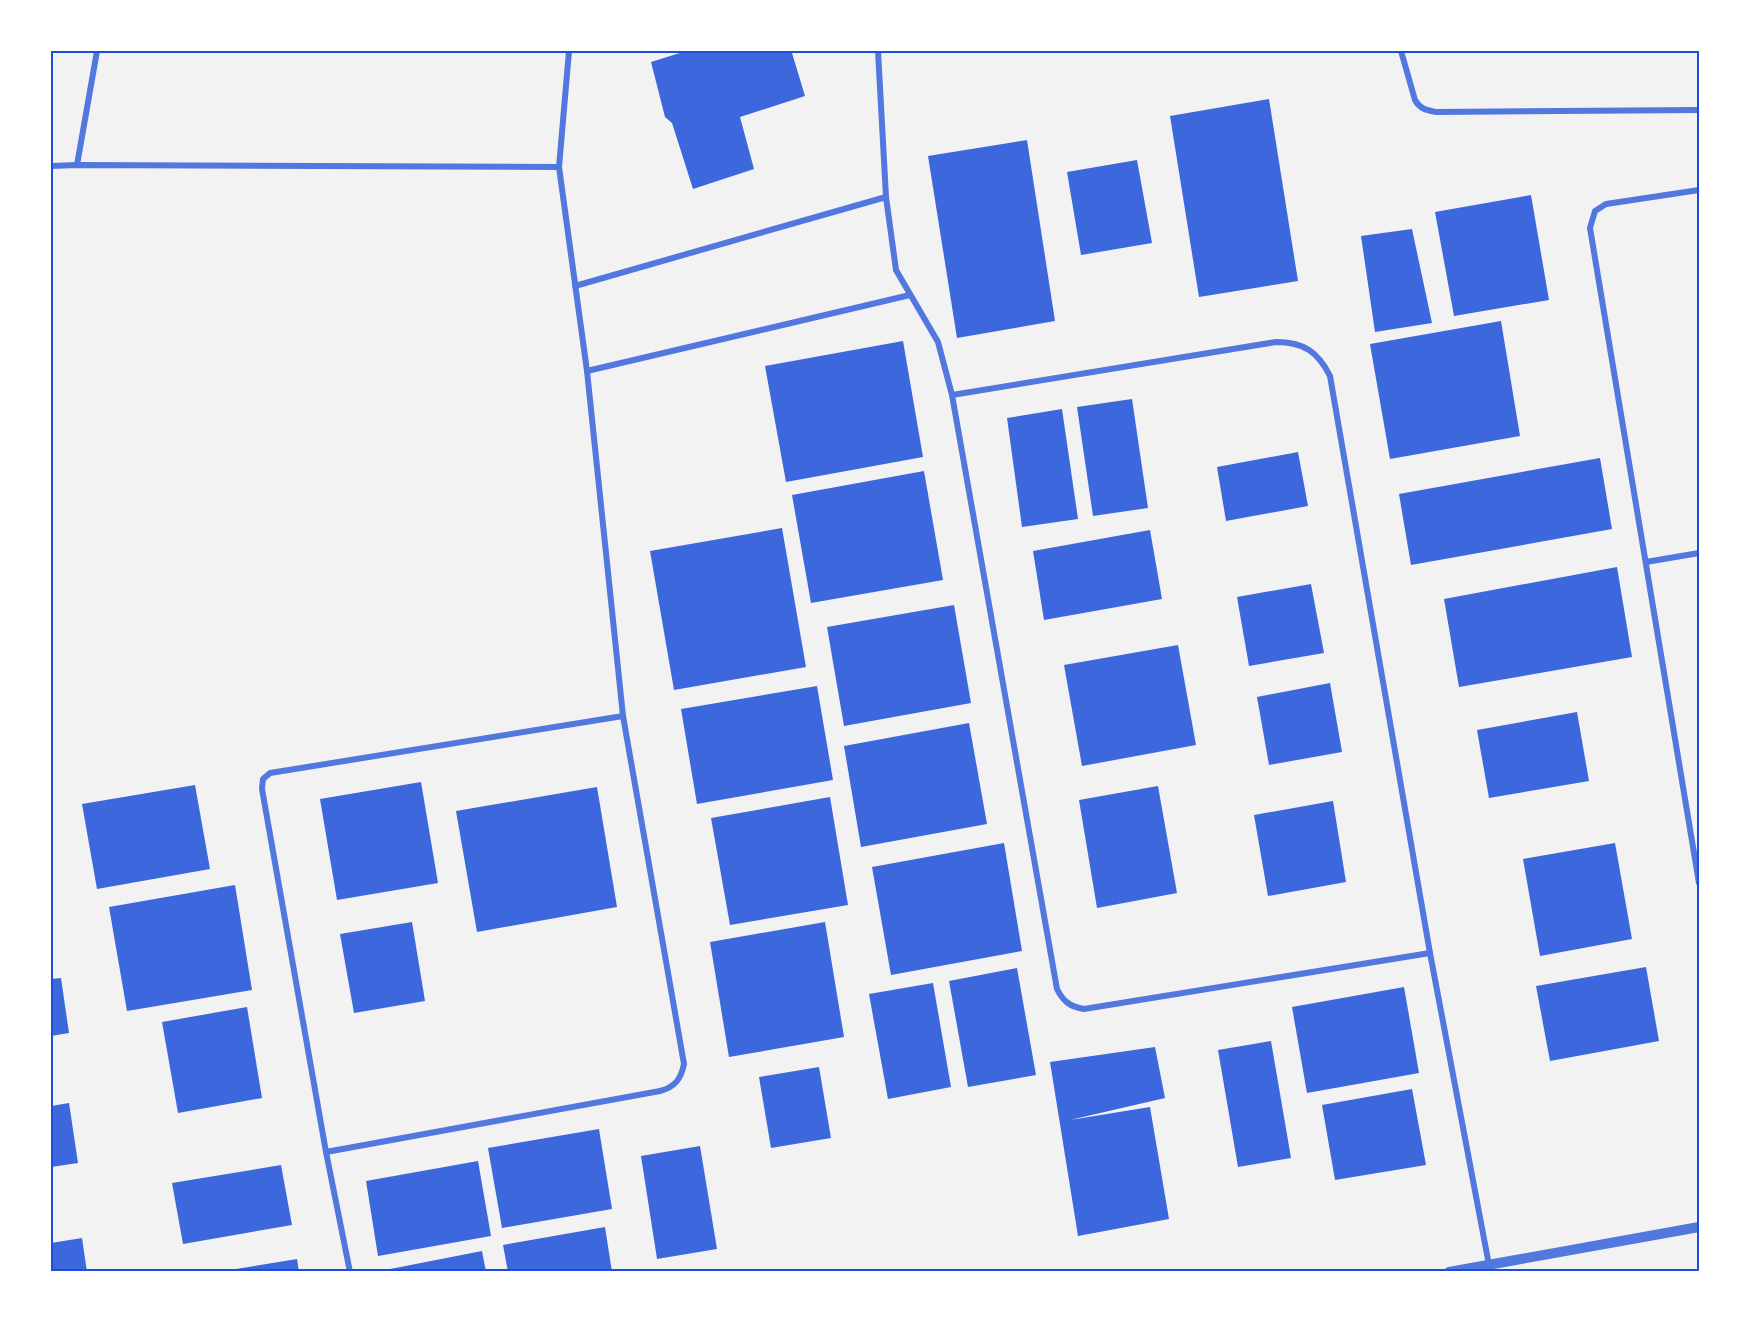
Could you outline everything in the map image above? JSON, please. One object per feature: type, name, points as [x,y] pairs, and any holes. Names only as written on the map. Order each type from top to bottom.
[{"type":"street","points":[[77,165],[97,51]]},
{"type":"street","points":[[326,1152],[660,1091],[675,1084],[684,1064],[623,716],[587,371],[559,167],[569,51]]},
{"type":"street","points":[[878,51],[885,197],[896,270],[939,342],[952,395],[1055,977],[1061,997],[1075,1007],[1084,1009],[1430,953]]},
{"type":"street","points":[[1401,51],[1415,100],[1424,110],[1436,112],[1699,110]]},
{"type":"street","points":[[51,166],[559,167]]},
{"type":"street","points":[[1699,190],[1606,204],[1596,211],[1591,222],[1699,883]]},
{"type":"street","points":[[575,286],[885,197]]},
{"type":"street","points":[[587,371],[910,295]]},
{"type":"street","points":[[952,395],[1276,342],[1298,345],[1312,352],[1323,362],[1330,376],[1430,953],[1489,1265]]},
{"type":"street","points":[[1646,562],[1699,553]]},
{"type":"street","points":[[350,1272],[326,1152],[262,789],[263,779],[270,773],[623,716]]},
{"type":"street","points":[[1449,1272],[1699,1227]]},
{"type":"building","points":[[686,51],[795,51],[792,53],[805,96],[740,117],[754,169],[693,189],[672,123],[665,117],[651,62]]},
{"type":"building","points":[[1269,99],[1298,281],[1199,297],[1170,116]]},
{"type":"building","points":[[1027,140],[1055,321],[957,338],[928,156]]},
{"type":"building","points":[[1137,160],[1152,243],[1081,255],[1067,172]]},
{"type":"building","points":[[1531,195],[1549,300],[1454,316],[1435,212]]},
{"type":"building","points":[[1412,229],[1432,323],[1375,332],[1361,236]]},
{"type":"building","points":[[1501,321],[1520,436],[1390,459],[1370,344]]},
{"type":"building","points":[[903,341],[923,457],[786,482],[765,366]]},
{"type":"building","points":[[1132,399],[1148,508],[1093,516],[1077,407]]},
{"type":"building","points":[[1062,409],[1078,519],[1022,527],[1007,418]]},
{"type":"building","points":[[1298,452],[1308,506],[1226,521],[1217,467]]},
{"type":"building","points":[[1600,458],[1612,529],[1411,565],[1399,494]]},
{"type":"building","points":[[924,471],[943,580],[811,603],[792,495]]},
{"type":"building","points":[[782,528],[806,667],[674,690],[650,551]]},
{"type":"building","points":[[1150,530],[1162,599],[1044,620],[1033,551]]},
{"type":"building","points":[[1617,567],[1632,657],[1459,687],[1444,599]]},
{"type":"building","points":[[1311,584],[1324,653],[1249,666],[1237,597]]},
{"type":"building","points":[[954,605],[971,703],[844,726],[827,627]]},
{"type":"building","points":[[1178,645],[1196,745],[1082,766],[1064,665]]},
{"type":"building","points":[[1330,683],[1342,752],[1269,765],[1257,697]]},
{"type":"building","points":[[817,686],[833,780],[697,804],[681,709]]},
{"type":"building","points":[[1577,712],[1589,781],[1489,798],[1477,730]]},
{"type":"building","points":[[969,723],[987,824],[861,847],[844,746]]},
{"type":"building","points":[[421,782],[438,883],[337,900],[320,799]]},
{"type":"building","points":[[195,785],[210,869],[97,889],[82,804]]},
{"type":"building","points":[[1158,786],[1177,893],[1097,908],[1079,800]]},
{"type":"building","points":[[597,787],[617,907],[477,932],[456,811]]},
{"type":"building","points":[[830,797],[848,905],[730,925],[711,818]]},
{"type":"building","points":[[1333,801],[1346,882],[1268,896],[1254,815]]},
{"type":"building","points":[[1004,843],[1022,951],[891,975],[872,867]]},
{"type":"building","points":[[1615,843],[1632,939],[1540,956],[1523,859]]},
{"type":"building","points":[[235,885],[252,990],[127,1011],[109,907]]},
{"type":"building","points":[[412,922],[425,1001],[354,1013],[340,934]]},
{"type":"building","points":[[825,922],[844,1037],[729,1057],[710,942]]},
{"type":"building","points":[[1646,967],[1659,1041],[1550,1061],[1536,986]]},
{"type":"building","points":[[1017,968],[1036,1075],[968,1087],[949,981]]},
{"type":"building","points":[[61,978],[69,1033],[51,1036],[51,979]]},
{"type":"building","points":[[933,983],[951,1087],[888,1099],[869,994]]},
{"type":"building","points":[[1404,987],[1419,1073],[1307,1093],[1292,1007]]},
{"type":"building","points":[[247,1007],[262,1098],[178,1113],[162,1022]]},
{"type":"building","points":[[1271,1041],[1291,1158],[1238,1167],[1218,1050]]},
{"type":"building","points":[[1155,1047],[1165,1098],[1070,1120],[1150,1107],[1169,1219],[1078,1236],[1050,1062]]},
{"type":"building","points":[[819,1067],[831,1138],[771,1148],[759,1077]]},
{"type":"building","points":[[1412,1089],[1426,1165],[1335,1180],[1322,1105]]},
{"type":"building","points":[[69,1103],[78,1163],[51,1167],[51,1106]]},
{"type":"building","points":[[599,1129],[612,1209],[502,1228],[488,1148]]},
{"type":"building","points":[[700,1146],[717,1249],[657,1259],[641,1156]]},
{"type":"building","points":[[478,1161],[491,1236],[378,1256],[366,1181]]},
{"type":"building","points":[[281,1165],[292,1225],[183,1244],[172,1183]]},
{"type":"building","points":[[605,1227],[612,1272],[508,1272],[503,1245]]},
{"type":"building","points":[[82,1238],[87,1272],[51,1272],[51,1243]]},
{"type":"building","points":[[482,1251],[486,1272],[380,1272],[380,1271]]},
{"type":"building","points":[[297,1259],[299,1272],[236,1272],[236,1269]]}]
